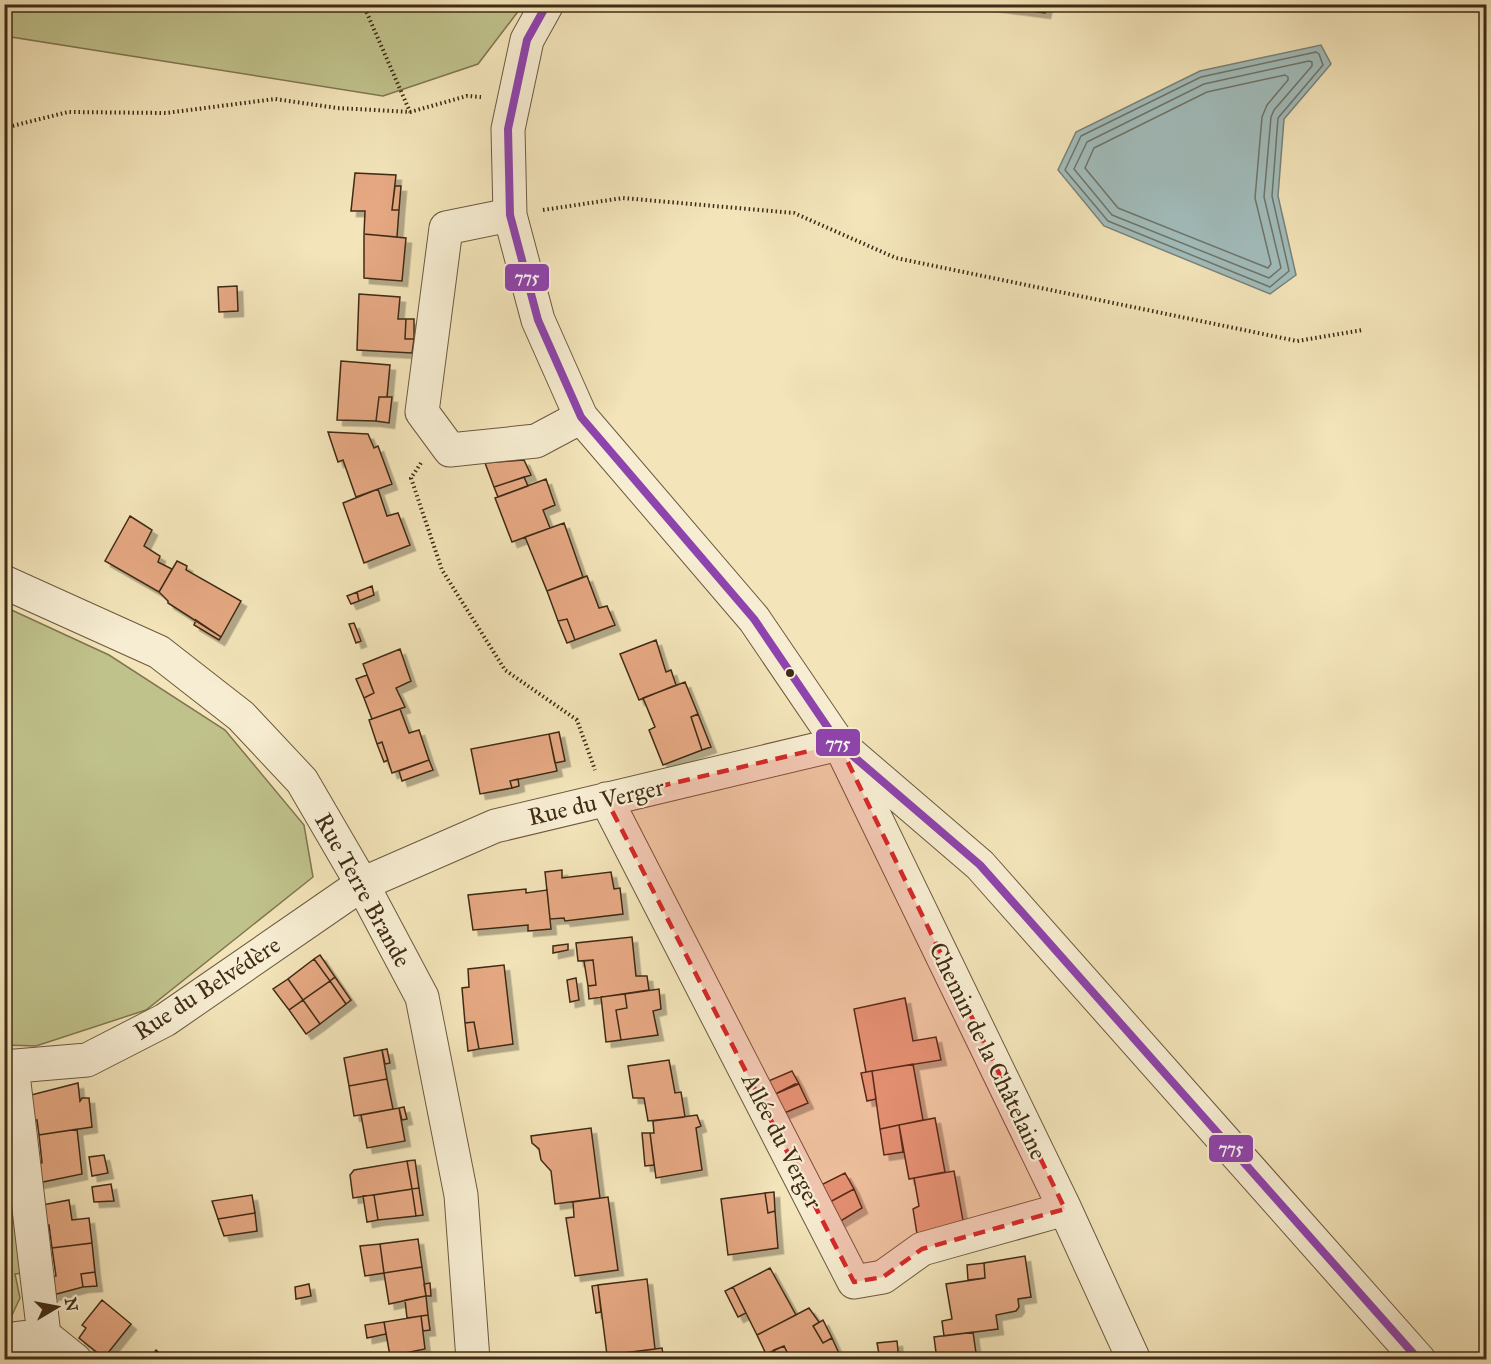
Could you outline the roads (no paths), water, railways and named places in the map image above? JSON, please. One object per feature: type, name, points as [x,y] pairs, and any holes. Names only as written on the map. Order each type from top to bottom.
[{"type":"street","points":[[547,4],[527,40],[508,129],[510,215],[538,320],[581,417],[754,619],[840,744],[980,865],[1419,1359]]},
{"type":"street","points":[[510,215],[446,228],[422,412],[450,450],[536,441],[581,417]]},
{"type":"street","name":"Rue Terre Brande","points":[[4,582],[159,652],[241,716],[302,781],[362,884],[422,997],[461,1195],[473,1359]]},
{"type":"street","name":"Rue du Verger","points":[[362,884],[495,826],[840,744]]},
{"type":"street","name":"Chemin de la Châtelaine","points":[[840,744],[1065,1209],[1134,1359]]},
{"type":"street","name":"Allée du Verger","points":[[606,799],[854,1282],[883,1277],[922,1249],[1065,1209]]},
{"type":"street","name":"Rue du Belvédère","points":[[8,1066],[87,1060],[155,1025],[362,884]]},
{"type":"street","points":[[8,1066],[44,1335],[75,1359]]},
{"type":"street","points":[[4,1340],[44,1335]]},
{"type":"water","points":[[1321,45],[1331,64],[1284,119],[1278,196],[1296,275],[1270,294],[1104,226],[1058,170],[1076,132],[1200,71]]}]
